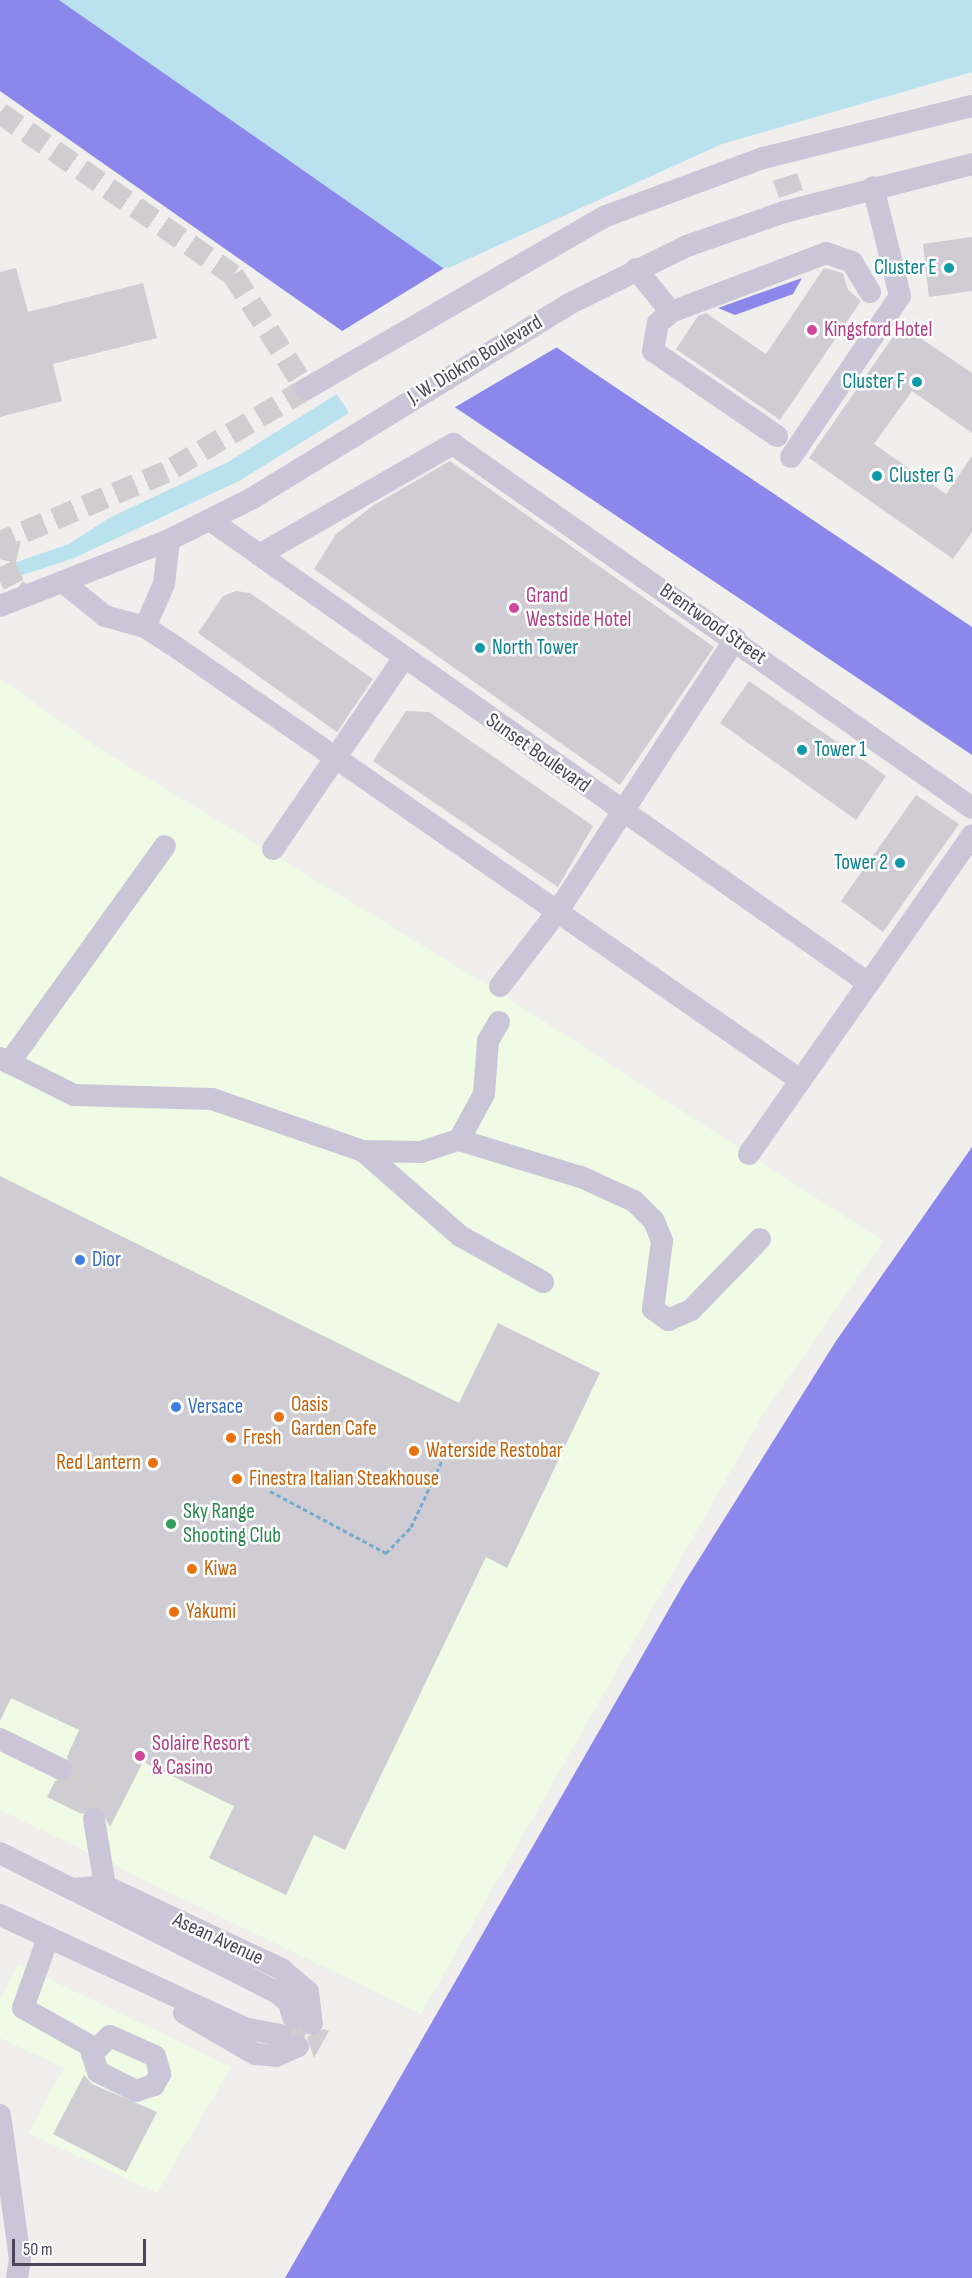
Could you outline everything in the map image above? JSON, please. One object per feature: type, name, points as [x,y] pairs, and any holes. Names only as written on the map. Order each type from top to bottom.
[{"type":"street","points":[[306,389],[515,264],[677,186],[857,131],[969,104]]},
{"type":"street","name":"J. W. Diokno Boulevard","points":[[0,606],[170,540],[210,520],[569,304],[636,269],[762,220],[873,187],[972,164]]},
{"type":"street","points":[[791,457],[900,296],[873,187]]},
{"type":"street","points":[[777,436],[653,351],[654,332],[671,312],[826,253],[852,262],[870,292]]},
{"type":"street","points":[[636,269],[671,312]]},
{"type":"street","name":"Brentwood Street","points":[[259,555],[453,444],[735,639],[972,808]]},
{"type":"street","name":"Sunset Boulevard","points":[[210,520],[403,659],[868,983]]},
{"type":"street","points":[[145,627],[164,584],[170,540]]},
{"type":"street","points":[[64,583],[105,616],[145,627],[800,1080]]},
{"type":"street","points":[[500,986],[558,911],[735,639]]},
{"type":"street","points":[[273,849],[403,659]]},
{"type":"street","points":[[749,1154],[972,835]]},
{"type":"street","points":[[165,846],[5,1061],[74,1095],[212,1099],[284,1119],[363,1151],[460,1236],[543,1282]]},
{"type":"street","points":[[459,1140],[484,1094],[488,1041],[498,1022]]},
{"type":"street","points":[[363,1151],[421,1152],[459,1140],[518,1154],[634,1201],[654,1221],[662,1241],[652,1299],[653,1309],[668,1320],[691,1310],[760,1239]]},
{"type":"street","points":[[0,1739],[61,1769]]},
{"type":"street","points":[[89,1887],[94,1820]]},
{"type":"street","name":"Asean Avenue","points":[[0,1853],[89,1887],[291,1975],[308,1992],[296,2030]]},
{"type":"street","name":"Asean Avenue","points":[[89,1887],[278,1993],[289,2003],[296,2030]]},
{"type":"street","points":[[0,1915],[141,1983],[247,2051],[276,2056],[296,2030]]},
{"type":"street","points":[[48,1938],[23,2008],[94,2048]]},
{"type":"street","points":[[0,2115],[20,2259],[17,2278]]},
{"type":"path","points":[[270,1491],[386,1552],[411,1527],[446,1452]]},
{"type":"shaded area","points":[[0,0],[59,0],[569,356],[972,627],[972,755],[355,340],[0,91]]},
{"type":"shaded area","points":[[59,0],[972,0],[972,72],[722,144],[444,270]]},
{"type":"shaded area","points":[[802,278],[793,294],[735,315],[718,308]]},
{"type":"shaded area","points":[[337,394],[349,413],[239,481],[72,559],[19,576],[12,569],[14,563],[69,544],[109,518],[228,462]]},
{"type":"shaded area","name":"Solaire Resort & Casino","points":[[0,678],[92,744],[497,991],[883,1241],[762,1416],[421,2014],[0,1810]]},
{"type":"shaded area","points":[[972,1147],[972,2278],[285,2278],[684,1583],[836,1341]]},
{"type":"shaded area","points":[[18,1964],[231,2067],[157,2193],[28,2133],[64,2068],[0,2038],[0,1999]]},
{"type":"pier","points":[[446,267],[559,346],[452,409],[339,333]]},
{"type":"building","points":[[797,173],[803,190],[779,198],[773,181]]},
{"type":"building","name":"Cluster E","points":[[972,237],[972,291],[929,297],[923,244]]},
{"type":"building","points":[[16,268],[28,312],[143,283],[157,338],[53,364],[62,401],[0,417],[0,272]]},
{"type":"building","name":"Kingsford Hotel","points":[[824,268],[843,273],[848,290],[861,301],[780,420],[676,349],[698,316],[706,313],[766,354]]},
{"type":"building","points":[[901,325],[972,373],[972,433],[912,391],[874,444],[946,494],[972,456],[972,532],[953,559],[809,458]]},
{"type":"building","name":"Grand Westside Hotel","points":[[450,461],[714,647],[620,785],[314,569],[336,534],[374,505]]},
{"type":"building","points":[[236,591],[250,593],[373,679],[337,732],[198,633],[223,596]]},
{"type":"building","name":"Tower 1","points":[[749,681],[886,776],[856,820],[720,723]]},
{"type":"building","points":[[406,711],[429,712],[593,826],[558,887],[373,761]]},
{"type":"building","name":"Tower 2","points":[[916,795],[959,824],[883,932],[841,901]]},
{"type":"building","points":[[0,1176],[459,1403],[498,1323],[600,1373],[507,1568],[486,1557],[345,1850],[314,1835],[286,1895],[209,1858],[234,1806],[143,1762],[110,1827],[99,1807],[82,1814],[47,1797],[55,1781],[73,1775],[67,1757],[79,1730],[11,1698],[0,1721]]},
{"type":"building","points":[[324,2029],[329,2031],[314,2058],[307,2037]]},
{"type":"building","points":[[84,2075],[92,2084],[157,2112],[126,2172],[53,2134]]},
{"type":"tunnel","points":[[0,113],[233,275],[306,389],[166,472],[0,542]]},
{"type":"tunnel","points":[[10,539],[4,565],[16,590],[27,598]]},
{"type":"tunnel","points":[[61,1769],[105,1791],[94,1819]]},
{"type":"tunnel","points":[[288,2040],[302,2021]]},
{"type":"place","name":"Cluster E","points":[[949,268]]},
{"type":"place","name":"Kingsford Hotel","points":[[812,330]]},
{"type":"place","name":"Cluster F","points":[[917,382]]},
{"type":"place","name":"Cluster G","points":[[877,476]]},
{"type":"place","name":"Grand Westside Hotel","points":[[514,608]]},
{"type":"place","name":"North Tower","points":[[480,648]]},
{"type":"place","name":"Tower 1","points":[[802,750]]},
{"type":"place","name":"Tower 2","points":[[900,863]]},
{"type":"place","name":"Dior","points":[[80,1260]]},
{"type":"place","name":"Versace","points":[[176,1407]]},
{"type":"place","name":"Oasis Garden Cafe","points":[[279,1417]]},
{"type":"place","name":"Fresh","points":[[231,1438]]},
{"type":"place","name":"Waterside Restobar","points":[[414,1451]]},
{"type":"place","name":"Red Lantern","points":[[153,1463]]},
{"type":"place","name":"Finestra Italian Steakhouse","points":[[237,1479]]},
{"type":"place","name":"Sky Range Shooting Club","points":[[171,1524]]},
{"type":"place","name":"Kiwa","points":[[192,1569]]},
{"type":"place","name":"Yakumi","points":[[174,1612]]},
{"type":"place","name":"Solaire Resort & Casino","points":[[140,1756]]}]
